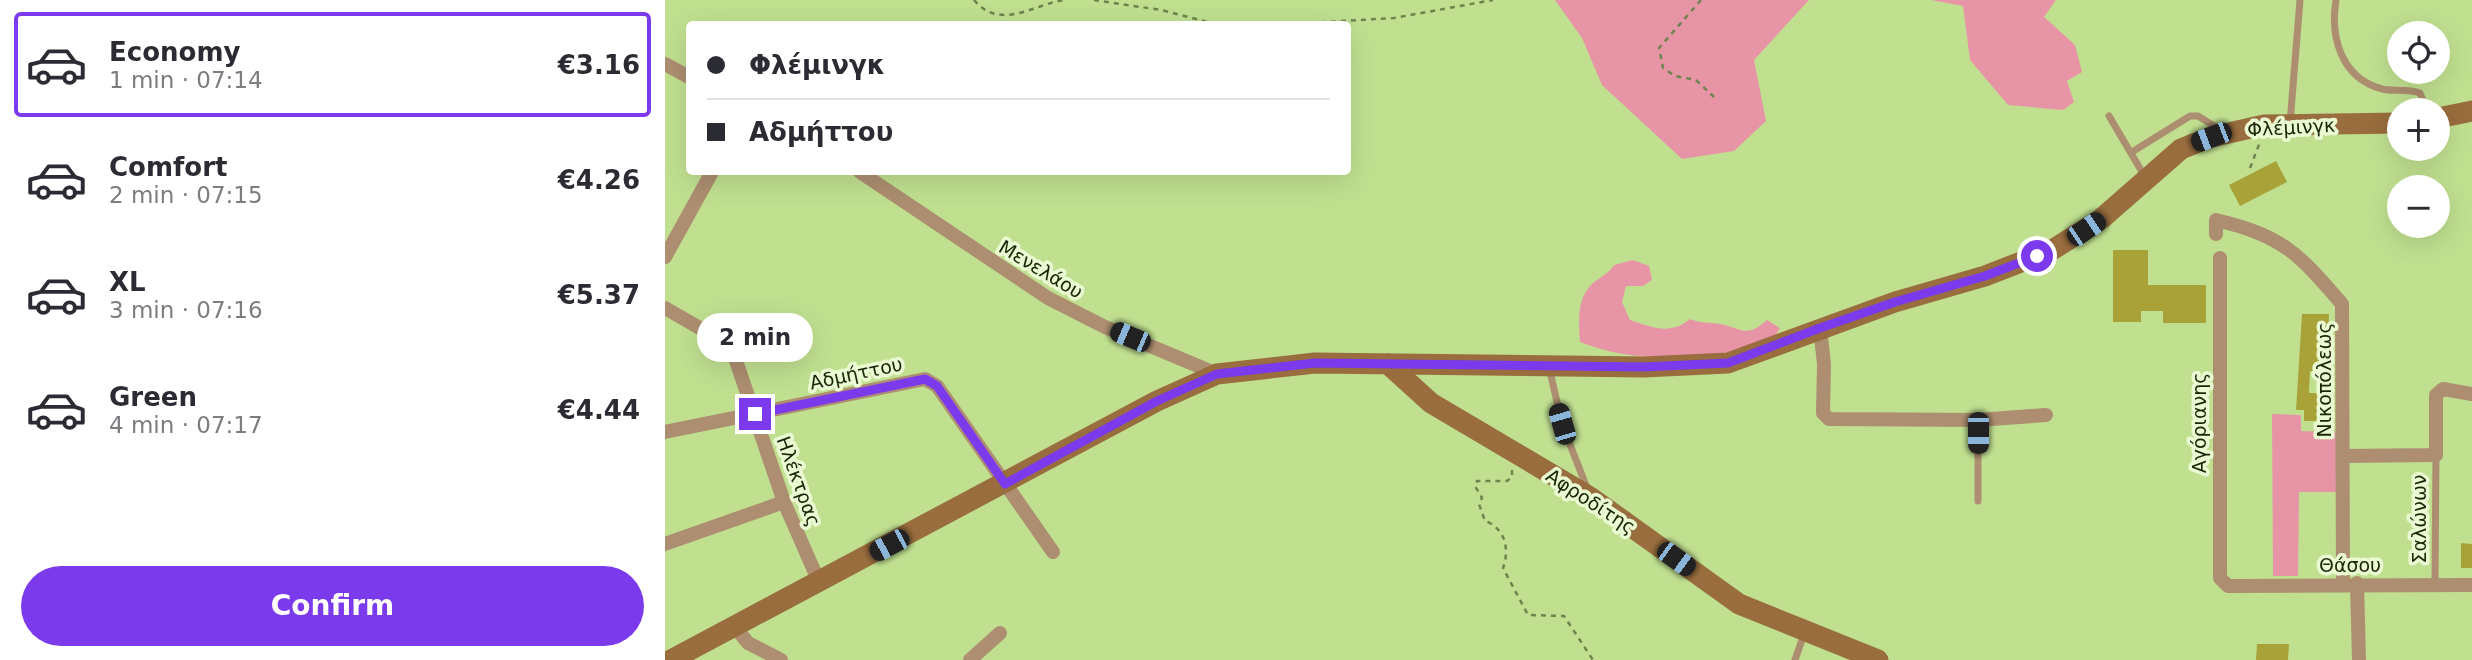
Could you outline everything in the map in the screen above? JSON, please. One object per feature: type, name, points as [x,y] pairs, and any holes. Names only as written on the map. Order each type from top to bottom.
[{"type":"street","points":[[665,64],[686,75]]},
{"type":"street","points":[[2450,116],[2472,111]]},
{"type":"street","name":"Φλέμινγκ","points":[[671,660],[1157,401],[1217,374],[1315,363],[1360,362],[1643,367],[1728,363],[1820,328],[1895,302],[1985,276],[2052,250],[2101,219],[2181,149],[2225,133],[2264,125],[2387,123]]},
{"type":"street","points":[[665,257],[710,175]]},
{"type":"street","name":"Μενελάου","points":[[864,175],[1048,298],[1105,327],[1217,374]]},
{"type":"street","name":"Νικοπόλεως","points":[[2216,234],[2216,220],[2255,229],[2281,242],[2342,304],[2343,456],[2350,583],[2359,660]]},
{"type":"street","name":"Αγόριανης","points":[[2220,258],[2217,561],[2220,578],[2228,586]]},
{"type":"street","name":"Ηλέκτρας","points":[[665,308],[731,346],[784,502],[819,582]]},
{"type":"street","points":[[1820,328],[1824,363],[1823,413],[1829,419],[1978,420],[2046,415]]},
{"type":"street","name":"Αφροδίτης","points":[[1388,363],[1431,403],[1462,424],[1590,497],[1739,604],[1805,630],[1846,652],[1878,660]]},
{"type":"street","name":"Αδμήττου","points":[[665,432],[925,379],[937,386],[1053,552]]},
{"type":"street","points":[[2343,456],[2436,455],[2436,395],[2443,389],[2472,394]]},
{"type":"street","points":[[665,544],[784,502]]},
{"type":"street","name":"Θάσου","points":[[2228,586],[2350,583],[2472,585]]},
{"type":"street","points":[[736,627],[748,643],[781,660]]},
{"type":"street","points":[[970,660],[1000,633]]},
{"type":"lane","points":[[2290,123],[2300,0]]},
{"type":"lane","points":[[2336,0],[2333,17],[2335,35],[2346,65],[2367,83],[2383,89],[2420,93],[2422,98]]},
{"type":"lane","points":[[2109,116],[2145,178]]},
{"type":"lane","points":[[2132,152],[2190,117],[2198,117],[2225,133]]},
{"type":"lane","points":[[1549,366],[1562,424],[1590,497]]},
{"type":"lane","points":[[1978,420],[1978,501]]},
{"type":"lane","name":"Σαλώνων","points":[[2435,584],[2436,455]]},
{"type":"lane","points":[[1795,660],[1805,630]]},
{"type":"path","points":[[974,0],[981,8],[1005,15],[1032,12],[1053,1],[1065,0]]},
{"type":"path","points":[[1094,0],[1161,10],[1204,21]]},
{"type":"path","points":[[1701,0],[1659,48],[1663,68],[1675,76],[1696,80],[1714,97]]},
{"type":"path","points":[[1342,21],[1394,18],[1489,1]]},
{"type":"path","points":[[2250,168],[2256,159],[2264,125]]},
{"type":"path","points":[[1512,468],[1512,477],[1507,481],[1487,479],[1477,481],[1475,486],[1482,498],[1479,504],[1485,521],[1494,524],[1504,539],[1508,555],[1503,568],[1528,615],[1564,616],[1593,660]]},
{"type":"shaded area","points":[[1555,0],[1809,0],[1754,60],[1766,121],[1734,151],[1682,159],[1602,85],[1582,38]]},
{"type":"shaded area","points":[[1931,0],[2056,0],[2044,17],[2075,45],[2082,72],[2067,81],[2074,102],[2063,110],[2008,105],[1970,60],[1963,6]]},
{"type":"shaded area","points":[[1633,260],[1649,266],[1652,280],[1643,286],[1626,286],[1622,302],[1630,320],[1669,328],[1690,319],[1746,331],[1767,320],[1780,328],[1771,343],[1723,353],[1674,358],[1626,355],[1580,342],[1581,303],[1588,289],[1614,265]]},
{"type":"shaded area","points":[[2272,414],[2301,415],[2301,431],[2340,432],[2339,492],[2299,492],[2298,576],[2273,576]]},
{"type":"building","points":[[2276,161],[2287,182],[2240,206],[2229,185]]},
{"type":"building","points":[[2113,250],[2148,250],[2148,285],[2206,285],[2206,323],[2163,323],[2163,311],[2141,311],[2141,322],[2113,322]]},
{"type":"building","points":[[2302,314],[2329,314],[2328,349],[2321,348],[2320,372],[2310,371],[2309,393],[2331,393],[2331,410],[2319,410],[2319,421],[2304,421],[2304,410],[2296,410]]},
{"type":"building","points":[[2461,543],[2472,544],[2472,568],[2461,568]]},
{"type":"building","points":[[2257,644],[2289,644],[2288,660],[2256,660]]},
{"type":"route","points":[[755,414],[925,379],[937,386],[1005,484],[1157,401],[1217,374],[1254,368],[1360,362],[1643,367],[1728,363],[1895,302],[1985,276],[2037,256]]}]
